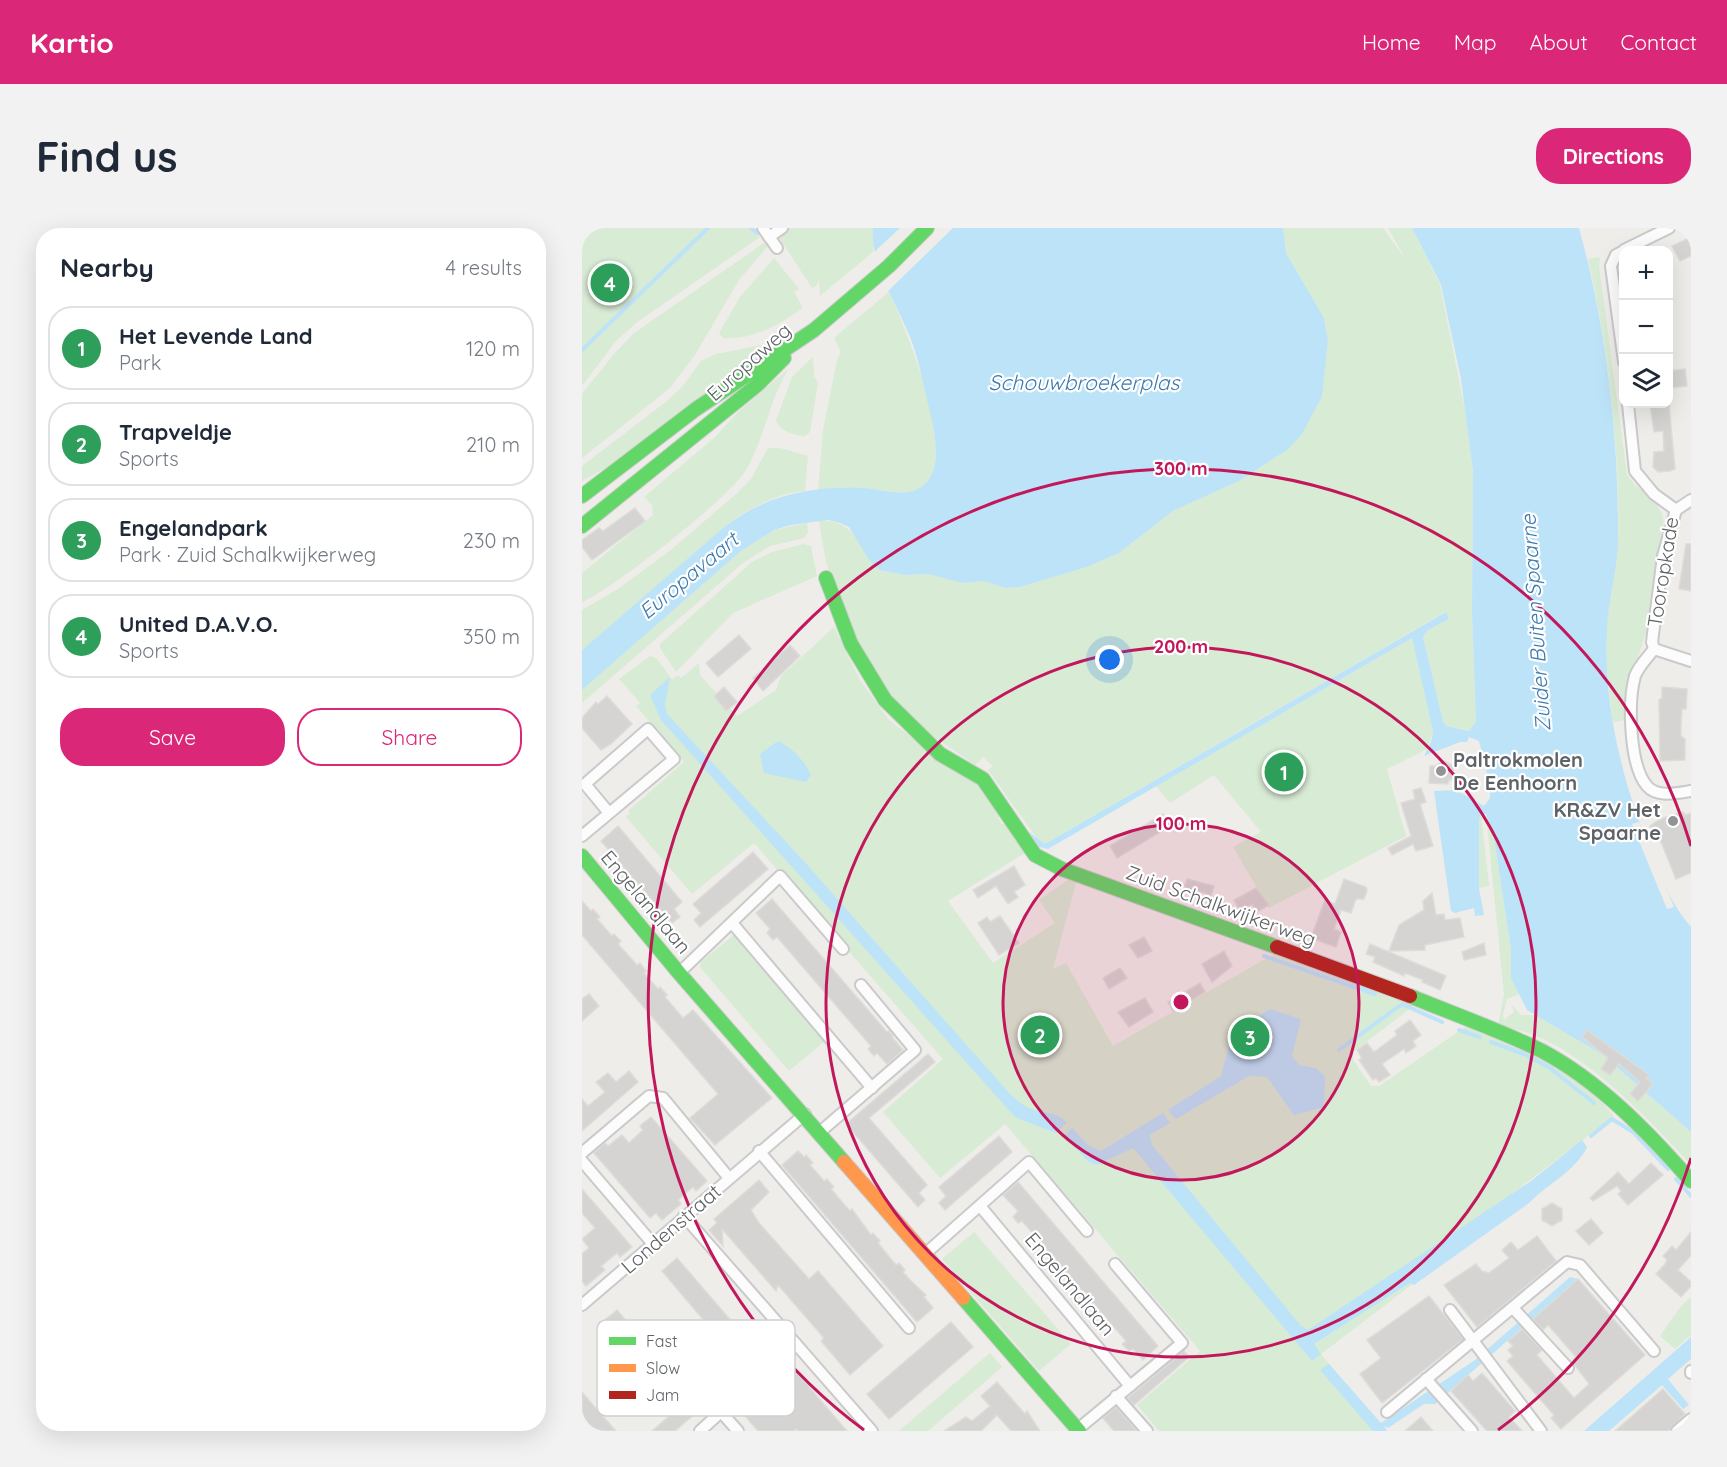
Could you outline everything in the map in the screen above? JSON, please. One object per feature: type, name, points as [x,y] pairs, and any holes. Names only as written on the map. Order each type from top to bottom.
[{"type":"street","points":[[777,248],[766,232],[782,228]]},
{"type":"street","points":[[812,332],[889,266],[927,228]]},
{"type":"street","points":[[1634,246],[1669,228]]},
{"type":"street","points":[[1619,254],[1611,266],[1622,354]]},
{"type":"street","name":"Europaweg","points":[[582,496],[696,410],[812,332]]},
{"type":"street","name":"Europaweg","points":[[582,526],[757,385],[812,332]]},
{"type":"street","name":"Tooropkade","points":[[1628,408],[1635,471],[1654,494],[1676,510],[1663,556],[1652,642],[1654,649]]},
{"type":"street","points":[[1676,510],[1691,500]]},
{"type":"street","name":"Zuid Schalkwijkerweg","points":[[826,578],[840,623],[867,679],[895,713],[947,759],[983,779],[1035,855],[1072,873],[1395,990],[1541,1051],[1573,1070],[1612,1102],[1667,1153],[1691,1180]]},
{"type":"street","points":[[1691,661],[1654,649],[1635,674],[1631,709],[1639,771],[1647,787],[1660,794],[1691,791]]},
{"type":"street","name":"Engelandlaan","points":[[582,836],[674,759],[648,729],[585,784],[609,813]]},
{"type":"street","name":"Engelandlaan","points":[[582,856],[679,973],[805,1114],[1078,1430],[1182,1343],[1115,1264]]},
{"type":"street","name":"Engelandlaan","points":[[679,973],[780,876],[843,949]]},
{"type":"street","points":[[732,923],[872,1088]]},
{"type":"street","points":[[820,1132],[915,1050],[861,986]]},
{"type":"street","points":[[582,1154],[648,1096],[663,1098],[729,1178]]},
{"type":"street","name":"Londenstraat","points":[[582,1305],[759,1151],[805,1114]]},
{"type":"street","points":[[759,1151],[909,1328]]},
{"type":"street","points":[[582,1161],[653,1244]]},
{"type":"street","points":[[925,1254],[1029,1162],[1087,1231]]},
{"type":"street","name":"Engelandlaan","points":[[980,1206],[1130,1386]]},
{"type":"street","points":[[684,1216],[775,1320]]},
{"type":"street","points":[[1387,1412],[1429,1382],[1516,1310],[1567,1262],[1580,1265],[1654,1351]]},
{"type":"street","points":[[1450,1310],[1541,1431]]},
{"type":"street","points":[[1516,1310],[1568,1368]]},
{"type":"street","points":[[796,1344],[872,1431]]},
{"type":"street","points":[[1429,1382],[1472,1431]]},
{"type":"street","points":[[1116,1396],[1147,1431]]},
{"type":"street","points":[[700,1431],[717,1416]]},
{"type":"street","points":[[725,1416],[738,1431]]},
{"type":"street","points":[[1677,1431],[1691,1419]]},
{"type":"green space","points":[[582,228],[751,228],[760,237],[636,323],[616,341],[582,386]]},
{"type":"green space","points":[[789,228],[873,228],[873,252],[820,296],[819,278],[818,284],[812,288],[780,239]]},
{"type":"green space","points":[[1283,228],[1383,228],[1406,260],[1388,228],[1412,228],[1440,285],[1465,410],[1473,472],[1472,612],[1476,722],[1470,731],[1446,726],[1443,721],[1423,637],[1428,630],[1449,619],[1445,612],[1045,844],[1038,840],[988,770],[993,766],[983,757],[975,765],[938,740],[904,712],[871,671],[846,624],[837,599],[823,547],[819,521],[830,521],[848,529],[879,570],[905,575],[929,574],[962,583],[983,581],[1006,588],[1020,587],[1087,567],[1119,553],[1173,511],[1239,481],[1287,450],[1328,340],[1324,318],[1286,253]]},
{"type":"green space","points":[[764,243],[768,246],[739,280],[695,355],[670,388],[582,458],[582,394],[614,354],[634,333]]},
{"type":"green space","points":[[1600,257],[1599,266],[1627,475],[1635,485],[1654,499],[1663,516],[1664,529],[1656,560],[1646,632],[1631,680],[1626,720],[1613,722],[1607,674],[1606,638],[1617,555],[1617,475],[1612,401],[1602,328],[1588,259]]},
{"type":"green space","points":[[774,258],[799,289],[794,292],[803,308],[756,334],[723,338],[719,333],[740,297]]},
{"type":"green space","points":[[889,292],[927,394],[934,425],[936,453],[932,475],[919,489],[906,492],[864,488],[818,490],[823,430],[837,360],[841,352],[834,338]]},
{"type":"green space","points":[[785,333],[605,468],[582,481],[582,466],[667,401],[682,387],[701,361],[716,354],[762,345]]},
{"type":"green space","points":[[813,357],[814,376],[818,383],[810,432],[805,436],[796,435],[785,430],[776,421],[792,377]]},
{"type":"green space","points":[[789,368],[782,380],[758,445],[746,470],[736,483],[669,542],[597,594],[582,602],[582,573],[653,515],[652,505],[644,497],[714,438],[739,411]]},
{"type":"green space","points":[[768,448],[780,448],[808,456],[805,491],[777,497],[734,519],[582,650],[582,610],[618,589],[672,549],[735,495],[751,479]]},
{"type":"green space","points":[[807,523],[808,533],[804,538],[770,546],[743,563],[582,703],[582,690],[741,551],[774,530]]},
{"type":"green space","points":[[803,544],[811,546],[817,576],[733,613],[676,672],[660,648],[660,644],[752,562],[772,552]]},
{"type":"green space","points":[[834,627],[860,680],[889,720],[922,745],[980,780],[1003,812],[998,818],[1002,824],[1010,823],[1028,851],[948,901],[993,963],[1055,923],[1039,900],[1072,877],[1077,879],[1053,969],[1066,963],[1113,1046],[1274,954],[1280,954],[1384,992],[1381,994],[1390,998],[1395,996],[1416,1004],[1353,1052],[1353,1060],[1371,1086],[1379,1086],[1468,1025],[1528,1052],[1566,1073],[1599,1100],[1614,1116],[1314,1344],[1410,1283],[1414,1283],[1321,1354],[1385,1431],[1159,1431],[1137,1405],[1200,1351],[1005,1124],[940,1178],[883,1112],[943,1059],[754,843],[692,894],[626,817],[630,813],[628,811],[684,762],[636,706],[640,703],[619,679],[650,656],[656,658],[672,679],[678,675],[681,678],[699,663],[700,675],[737,716],[776,690],[781,676]]},
{"type":"green space","points":[[1412,638],[1433,732],[1427,749],[1387,769],[1406,836],[1269,908],[1233,847],[1261,832],[1214,775],[1170,803],[1156,786]]},
{"type":"green space","points":[[1481,814],[1489,886],[1479,888],[1479,820]]},
{"type":"green space","points":[[1486,814],[1492,823],[1511,949],[1511,978],[1519,994],[1507,999],[1504,1020],[1514,1012],[1511,1004],[1521,1015],[1536,1015],[1603,1055],[1691,1132],[1691,1165],[1637,1109],[1573,1056],[1530,1034],[1498,1026],[1504,994]]},
{"type":"green space","points":[[735,934],[826,1040],[789,1071],[700,967],[701,962]]},
{"type":"green space","points":[[974,1232],[1071,1344],[1039,1371],[942,1259]]},
{"type":"green space","points":[[1691,1297],[1691,1335],[1675,1349],[1660,1336],[1681,1306]]},
{"type":"green space","points":[[990,1353],[1002,1367],[928,1431],[899,1431]]},
{"type":"water","name":"Schouwbroekerplas","points":[[873,228],[1283,228],[1286,253],[1324,318],[1328,340],[1322,396],[1302,434],[1287,450],[1239,481],[1173,511],[1119,553],[1087,567],[1020,587],[1006,588],[983,581],[962,583],[928,574],[905,575],[879,570],[869,560],[849,527],[828,520],[791,525],[774,530],[741,551],[582,690],[582,650],[739,516],[790,494],[844,488],[905,492],[918,489],[927,482],[935,462],[933,425],[914,348],[889,293],[875,254]]},
{"type":"water","name":"Zuider Buiten Spaarne","points":[[1412,228],[1579,228],[1604,344],[1616,464],[1618,544],[1607,629],[1608,687],[1617,745],[1632,801],[1668,893],[1691,927],[1691,1132],[1603,1055],[1527,1010],[1511,978],[1511,949],[1493,831],[1486,814],[1481,814],[1479,820],[1479,888],[1484,915],[1475,916],[1474,908],[1455,913],[1451,911],[1434,791],[1456,790],[1484,806],[1490,798],[1490,785],[1479,741],[1469,737],[1467,742],[1460,742],[1424,756],[1433,732],[1412,638],[1048,849],[1036,846],[1021,826],[1045,844],[1446,612],[1449,619],[1428,630],[1423,637],[1443,721],[1446,726],[1469,731],[1476,722],[1472,612],[1473,472],[1461,379],[1441,285]]},
{"type":"water","points":[[670,677],[665,705],[667,714],[801,858],[1010,1094],[1028,1108],[1055,1115],[1067,1123],[1056,1133],[1015,1117],[661,720],[650,695]]},
{"type":"water","points":[[778,741],[793,751],[805,764],[811,775],[806,782],[764,773],[760,754]]},
{"type":"water","points":[[1270,1009],[1301,1019],[1292,1056],[1299,1065],[1316,1068],[1325,1076],[1324,1107],[1294,1115],[1267,1077],[1249,1076],[1176,1119],[1168,1110],[1221,1076],[1232,1034]]},
{"type":"water","points":[[1163,1113],[1170,1123],[1150,1135],[1152,1145],[1301,1326],[1308,1330],[1531,1181],[1582,1140],[1587,1147],[1568,1171],[1529,1203],[1414,1285],[1410,1283],[1314,1344],[1321,1354],[1312,1361],[1133,1148],[1097,1165],[1089,1162],[1064,1136],[1072,1128],[1089,1146],[1101,1151]]},
{"type":"water","points":[[1570,1277],[1578,1279],[1435,1404],[1424,1404],[1388,1428],[1384,1426],[1387,1431],[1373,1431],[1320,1370],[1329,1364],[1381,1423],[1475,1360]]},
{"type":"water","points":[[1691,1337],[1691,1359],[1668,1379],[1689,1405],[1683,1409],[1662,1385],[1609,1431],[1584,1431]]},
{"type":"pier","points":[[900,228],[953,228],[886,293],[871,255]]},
{"type":"pier","points":[[1639,822],[1674,907],[1667,909],[1632,824]]},
{"type":"building","points":[[1691,237],[1691,256],[1680,261],[1672,246]]},
{"type":"building","points":[[1685,369],[1687,386],[1673,387],[1673,370]]},
{"type":"building","points":[[1651,408],[1669,408],[1675,469],[1658,472],[1653,467],[1654,452],[1664,451],[1663,431],[1654,432]]},
{"type":"building","points":[[635,508],[645,521],[592,560],[582,547],[582,540],[599,528],[603,531]]},
{"type":"building","points":[[1686,544],[1691,544],[1691,591],[1679,589]]},
{"type":"building","points":[[739,635],[751,649],[718,677],[706,663]]},
{"type":"building","points":[[790,645],[800,656],[763,691],[753,678]]},
{"type":"building","points":[[724,687],[737,702],[726,711],[714,696]]},
{"type":"building","points":[[1662,687],[1687,689],[1686,709],[1682,709],[1681,725],[1681,736],[1685,739],[1685,760],[1660,761],[1659,700],[1662,698]]},
{"type":"building","points":[[607,696],[632,724],[611,744],[601,750],[582,728],[582,718],[596,702],[598,704]]},
{"type":"building","name":"Paltrokmolen De Eenhoorn","points":[[1444,761],[1453,766],[1453,780],[1449,780],[1448,784],[1429,783],[1430,766]]},
{"type":"building","points":[[1421,788],[1426,802],[1420,804],[1433,846],[1416,851],[1413,844],[1392,855],[1388,848],[1411,836],[1401,803],[1415,799],[1413,790]]},
{"type":"building","points":[[1683,812],[1685,815],[1691,813],[1691,873],[1676,879],[1657,832],[1653,834],[1650,826],[1660,819]]},
{"type":"building","points":[[1163,814],[1170,826],[1117,858],[1110,846]]},
{"type":"building","points":[[618,826],[682,902],[674,909],[680,917],[672,923],[601,841]]},
{"type":"building","points":[[753,852],[768,869],[700,927],[694,920],[701,913],[693,904]]},
{"type":"building","points":[[1014,866],[1025,885],[1014,892],[1018,897],[1008,904],[996,886],[978,898],[973,890]]},
{"type":"building","points":[[1187,879],[1214,886],[1211,895],[1201,892],[1199,896],[1183,890]]},
{"type":"building","points":[[1344,879],[1366,887],[1367,890],[1364,899],[1356,899],[1351,913],[1341,910],[1334,929],[1341,932],[1336,947],[1311,938],[1325,900],[1335,904]]},
{"type":"building","points":[[1256,888],[1269,905],[1257,912],[1252,904],[1240,911],[1234,900]]},
{"type":"building","points":[[1432,893],[1436,915],[1444,914],[1445,920],[1460,918],[1464,937],[1425,945],[1425,950],[1389,951],[1399,925],[1424,910],[1423,901]]},
{"type":"building","points":[[772,899],[887,1032],[889,1031],[903,1050],[887,1064],[877,1053],[874,1056],[868,1049],[871,1046],[777,937],[773,940],[767,933],[770,929],[756,913]]},
{"type":"building","points":[[582,901],[600,917],[597,919],[612,936],[614,934],[621,941],[618,944],[637,965],[640,963],[646,971],[644,973],[658,989],[660,987],[667,995],[665,997],[683,1018],[693,1010],[772,1098],[715,1145],[690,1118],[718,1094],[582,935]]},
{"type":"building","points":[[1000,916],[1019,943],[999,955],[978,923],[987,917],[990,922]]},
{"type":"building","points":[[1144,937],[1152,951],[1138,958],[1129,945]]},
{"type":"building","points":[[1484,943],[1486,955],[1464,960],[1462,952]]},
{"type":"building","points":[[1370,944],[1446,976],[1440,990],[1422,982],[1423,980],[1405,973],[1404,976],[1373,962],[1375,957],[1366,954]]},
{"type":"building","points":[[1224,951],[1232,966],[1212,982],[1202,964]]},
{"type":"building","points":[[1120,968],[1127,978],[1109,989],[1103,978]]},
{"type":"building","points":[[1200,983],[1205,992],[1173,1011],[1168,1002]]},
{"type":"building","points":[[589,994],[599,1006],[582,1021],[582,999]]},
{"type":"building","points":[[1145,998],[1153,1012],[1129,1027],[1118,1012]]},
{"type":"building","points":[[1410,1020],[1421,1035],[1413,1041],[1416,1046],[1406,1053],[1404,1049],[1382,1064],[1390,1075],[1379,1082],[1376,1078],[1373,1080],[1359,1060],[1362,1058],[1357,1050],[1367,1043],[1374,1052],[1397,1035],[1395,1031]]},
{"type":"building","points":[[1587,1030],[1649,1075],[1646,1078],[1653,1084],[1638,1101],[1630,1094],[1640,1082],[1619,1064],[1610,1075],[1601,1069],[1608,1058],[1582,1037]]},
{"type":"building","points":[[928,1054],[935,1062],[869,1118],[927,1185],[919,1193],[925,1200],[918,1207],[846,1124]]},
{"type":"building","points":[[629,1071],[638,1082],[582,1131],[582,1099],[588,1106],[605,1092],[596,1082],[608,1073],[616,1082]]},
{"type":"building","points":[[651,1117],[707,1181],[696,1191],[693,1187],[678,1200],[681,1204],[662,1220],[656,1213],[650,1218],[594,1153],[605,1143],[608,1146],[622,1135],[629,1143],[643,1130],[640,1126]]},
{"type":"building","points":[[999,1136],[1012,1152],[945,1210],[939,1203],[946,1196],[939,1187]]},
{"type":"building","points":[[798,1151],[804,1157],[806,1155],[813,1163],[810,1165],[824,1181],[827,1179],[834,1187],[831,1189],[850,1211],[852,1209],[871,1235],[873,1233],[880,1241],[878,1243],[896,1265],[899,1263],[905,1270],[903,1272],[926,1295],[924,1297],[933,1308],[917,1322],[782,1165]]},
{"type":"building","points":[[1651,1163],[1663,1175],[1628,1205],[1618,1194],[1621,1191],[1617,1186],[1593,1201],[1590,1198],[1618,1172],[1629,1184]]},
{"type":"building","points":[[759,1180],[769,1192],[751,1210],[759,1223],[809,1279],[818,1271],[883,1346],[850,1375],[821,1341],[824,1338],[778,1285],[776,1291],[722,1229],[723,1246],[709,1230],[717,1223],[714,1219]]},
{"type":"building","points":[[1018,1182],[1158,1346],[1143,1360],[1133,1349],[1129,1351],[1122,1344],[1126,1341],[1022,1221],[1018,1223],[1013,1217],[1018,1211],[1003,1195]]},
{"type":"building","points":[[582,1189],[632,1247],[620,1257],[617,1253],[601,1266],[605,1270],[586,1286],[582,1281],[582,1254],[589,1248],[582,1239],[595,1228],[582,1213]]},
{"type":"building","points":[[1552,1203],[1562,1209],[1562,1220],[1552,1226],[1542,1220],[1542,1209]]},
{"type":"building","points":[[1591,1219],[1603,1233],[1589,1245],[1576,1231]]},
{"type":"building","points":[[1691,1232],[1691,1255],[1678,1270],[1691,1282],[1691,1286],[1681,1297],[1656,1274],[1667,1260],[1663,1256],[1672,1246],[1676,1250]]},
{"type":"building","points":[[1537,1236],[1556,1261],[1477,1327],[1444,1285],[1476,1264],[1482,1271],[1489,1273],[1509,1258],[1502,1250],[1511,1242],[1518,1250]]},
{"type":"building","points":[[677,1258],[730,1320],[703,1320],[662,1271]]},
{"type":"building","points":[[1578,1279],[1645,1355],[1561,1429],[1551,1418],[1554,1415],[1507,1361],[1513,1356],[1508,1350],[1513,1346],[1508,1341],[1522,1329],[1542,1350],[1537,1355],[1574,1398],[1589,1384],[1572,1361],[1576,1357],[1548,1325],[1543,1330],[1533,1319]]},
{"type":"building","points":[[1429,1296],[1463,1339],[1382,1403],[1360,1374],[1381,1358],[1367,1340]]},
{"type":"building","points":[[617,1310],[626,1320],[605,1320]]},
{"type":"building","points":[[951,1322],[973,1347],[889,1419],[867,1394]]},
{"type":"building","points":[[1184,1351],[1189,1357],[1134,1405],[1128,1398]]},
{"type":"building","points":[[797,1373],[847,1431],[798,1431],[796,1429],[793,1431],[758,1431],[745,1416],[795,1416],[795,1374]]},
{"type":"building","points":[[1482,1373],[1515,1411],[1509,1417],[1522,1431],[1487,1431],[1451,1391],[1468,1375],[1473,1381]]},
{"type":"building","points":[[997,1382],[1025,1414],[1027,1411],[1040,1431],[1011,1431],[997,1415],[981,1431],[944,1431],[966,1417],[972,1421],[990,1406],[981,1396]]},
{"type":"building","points":[[1663,1389],[1685,1414],[1668,1431],[1615,1431]]},
{"type":"building","points":[[582,1392],[597,1409],[597,1416],[603,1416],[616,1431],[589,1431],[582,1423]]},
{"type":"building","points":[[1116,1407],[1137,1431],[1114,1431],[1103,1418]]},
{"type":"building","points":[[669,1416],[692,1416],[675,1431],[652,1431]]},
{"type":"building","points":[[1421,1417],[1433,1431],[1405,1431]]},
{"type":"waterway","points":[[582,350],[708,228]]},
{"type":"waterway","points":[[751,228],[757,233]]},
{"type":"waterway","points":[[1264,956],[1375,994]]},
{"type":"waterway","points":[[1339,1050],[1402,1004],[1442,1022]]},
{"type":"waterway","points":[[1459,1030],[1480,1037]]},
{"type":"waterway","points":[[1491,1042],[1524,1054],[1550,1068],[1594,1103]]},
{"type":"waterway","points":[[1591,1136],[1612,1119],[1633,1132],[1668,1169]]},
{"type":"waterway","points":[[1676,1179],[1691,1196]]},
{"type":"traffic: fast","points":[[582,496],[696,409],[814,330],[889,266],[927,228]]},
{"type":"traffic: fast","points":[[582,526],[757,385],[784,358]]},
{"type":"traffic: fast","points":[[826,578],[851,644],[885,700],[940,754],[983,779],[1035,855],[1062,869],[1277,947]]},
{"type":"traffic: fast","points":[[582,856],[679,973],[844,1162]]},
{"type":"traffic: fast","points":[[1410,996],[1510,1036],[1563,1063],[1622,1109],[1691,1181]]},
{"type":"traffic: fast","points":[[963,1298],[1079,1431]]},
{"type":"traffic: slow","points":[[844,1162],[963,1298]]},
{"type":"traffic: jam","points":[[1277,947],[1410,996]]},
{"type":"place","name":"United D.A.V.O.","points":[[610,283]]},
{"type":"place","name":"Paltrokmolen De Eenhoorn","points":[[1441,771]]},
{"type":"place","name":"Het Levende Land","points":[[1284,772]]},
{"type":"place","name":"KR&ZV Het Spaarne","points":[[1673,821]]},
{"type":"place","name":"Trapveldje","points":[[1040,1035]]},
{"type":"place","name":"Engelandpark","points":[[1250,1037]]},
{"type":"water label","name":"Europavaart","points":[[689,576]]}]
